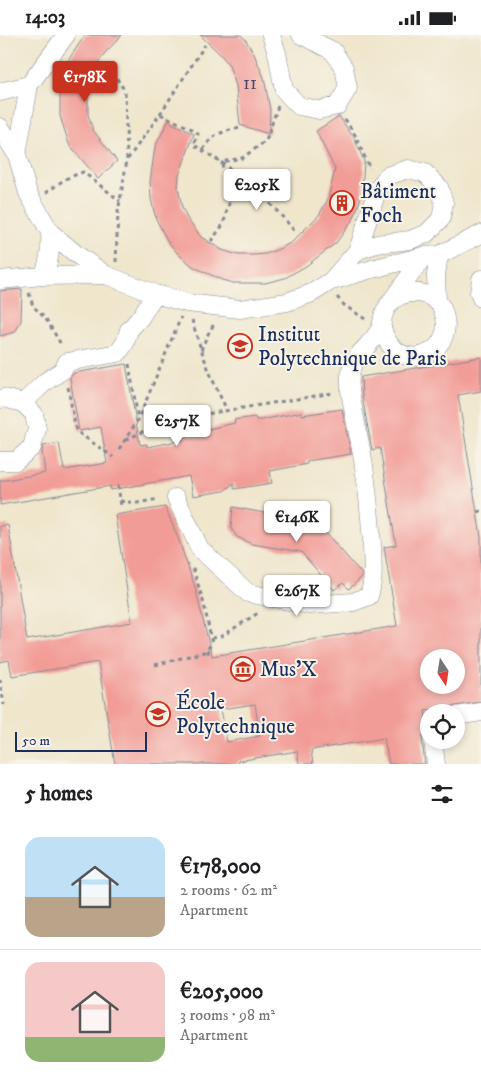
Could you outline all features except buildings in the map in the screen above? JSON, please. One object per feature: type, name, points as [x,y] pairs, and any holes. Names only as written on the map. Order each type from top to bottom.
[{"type":"lane","points":[[17,155],[29,85],[66,35]]},
{"type":"lane","points":[[271,35],[278,53],[284,90],[299,106],[318,110],[337,106],[348,88],[344,68],[333,51],[301,35]]},
{"type":"lane","points":[[0,93],[29,85]]},
{"type":"lane","points":[[0,127],[17,155],[28,193],[50,232],[76,254],[111,276],[155,294],[187,303],[240,309],[287,302],[312,293],[328,283],[358,250],[377,191],[387,176],[408,169],[424,173],[439,187],[444,203],[441,219],[426,234],[410,240],[377,244],[358,250]]},
{"type":"lane","points":[[43,276],[48,265],[51,248],[50,232]]},
{"type":"lane","points":[[328,283],[432,255],[481,234]]},
{"type":"lane","points":[[391,301],[400,295],[419,293],[429,296],[437,302],[443,310],[446,325],[442,340],[436,348],[428,354],[418,357],[398,353],[384,337],[382,327],[386,309],[391,301],[432,255]]},
{"type":"lane","points":[[432,255],[436,275],[437,302]]},
{"type":"lane","points":[[0,280],[43,276],[111,276]]},
{"type":"lane","points":[[481,279],[479,292],[481,298]]},
{"type":"lane","points":[[23,403],[45,382],[63,370],[66,364],[118,353],[125,343],[129,330],[140,318],[155,294]]},
{"type":"lane","points":[[170,499],[200,549],[248,593],[309,605],[353,601],[369,597],[373,583],[370,519],[363,456],[350,390],[350,371],[357,355],[370,343],[382,327]]},
{"type":"lane","points":[[370,343],[390,346]]},
{"type":"lane","points":[[0,399],[4,398],[23,403],[34,414],[37,429],[32,447],[16,461],[0,461]]},
{"type":"lane","points":[[465,714],[481,712]]},
{"type":"lane","points":[[434,749],[436,764]]},
{"type":"path","points":[[128,160],[160,115],[205,45]]},
{"type":"path","points":[[108,65],[125,91],[128,160],[120,201],[111,276]]},
{"type":"path","points":[[221,162],[242,158],[266,141],[284,90]]},
{"type":"path","points":[[337,106],[355,135],[370,168],[377,191]]},
{"type":"path","points":[[160,115],[194,130],[198,134],[194,145],[221,162],[255,189],[279,211],[296,233]]},
{"type":"path","points":[[203,150],[208,140],[226,131],[240,128]]},
{"type":"path","points":[[211,241],[223,225],[229,204],[229,186],[221,162]]},
{"type":"path","points":[[33,202],[65,179],[83,172],[120,201]]},
{"type":"path","points":[[24,278],[33,306],[46,319],[61,341],[76,431],[113,457]]},
{"type":"path","points":[[328,283],[344,305],[382,327]]},
{"type":"path","points":[[187,303],[200,350],[212,380],[228,410]]},
{"type":"path","points":[[119,449],[138,420],[187,303]]},
{"type":"path","points":[[200,350],[217,319],[229,308]]},
{"type":"path","points":[[125,343],[138,420]]},
{"type":"path","points":[[126,440],[164,421],[350,390]]},
{"type":"path","points":[[118,485],[121,506]]},
{"type":"path","points":[[120,501],[137,503],[170,499]]},
{"type":"path","points":[[155,665],[207,650],[212,644],[204,604],[189,558]]},
{"type":"path","points":[[212,638],[222,636],[280,599]]},
{"type":"path","points":[[207,650],[209,657]]},
{"type":"path","points":[[0,679],[4,705]]},
{"type":"place","name":"Bâtiment Foch","points":[[342,203]]},
{"type":"place","name":"Institut Polytechnique de Paris","points":[[240,346]]},
{"type":"place","name":"Mus'X","points":[[243,669]]},
{"type":"place","name":"École Polytechnique","points":[[158,714]]}]
